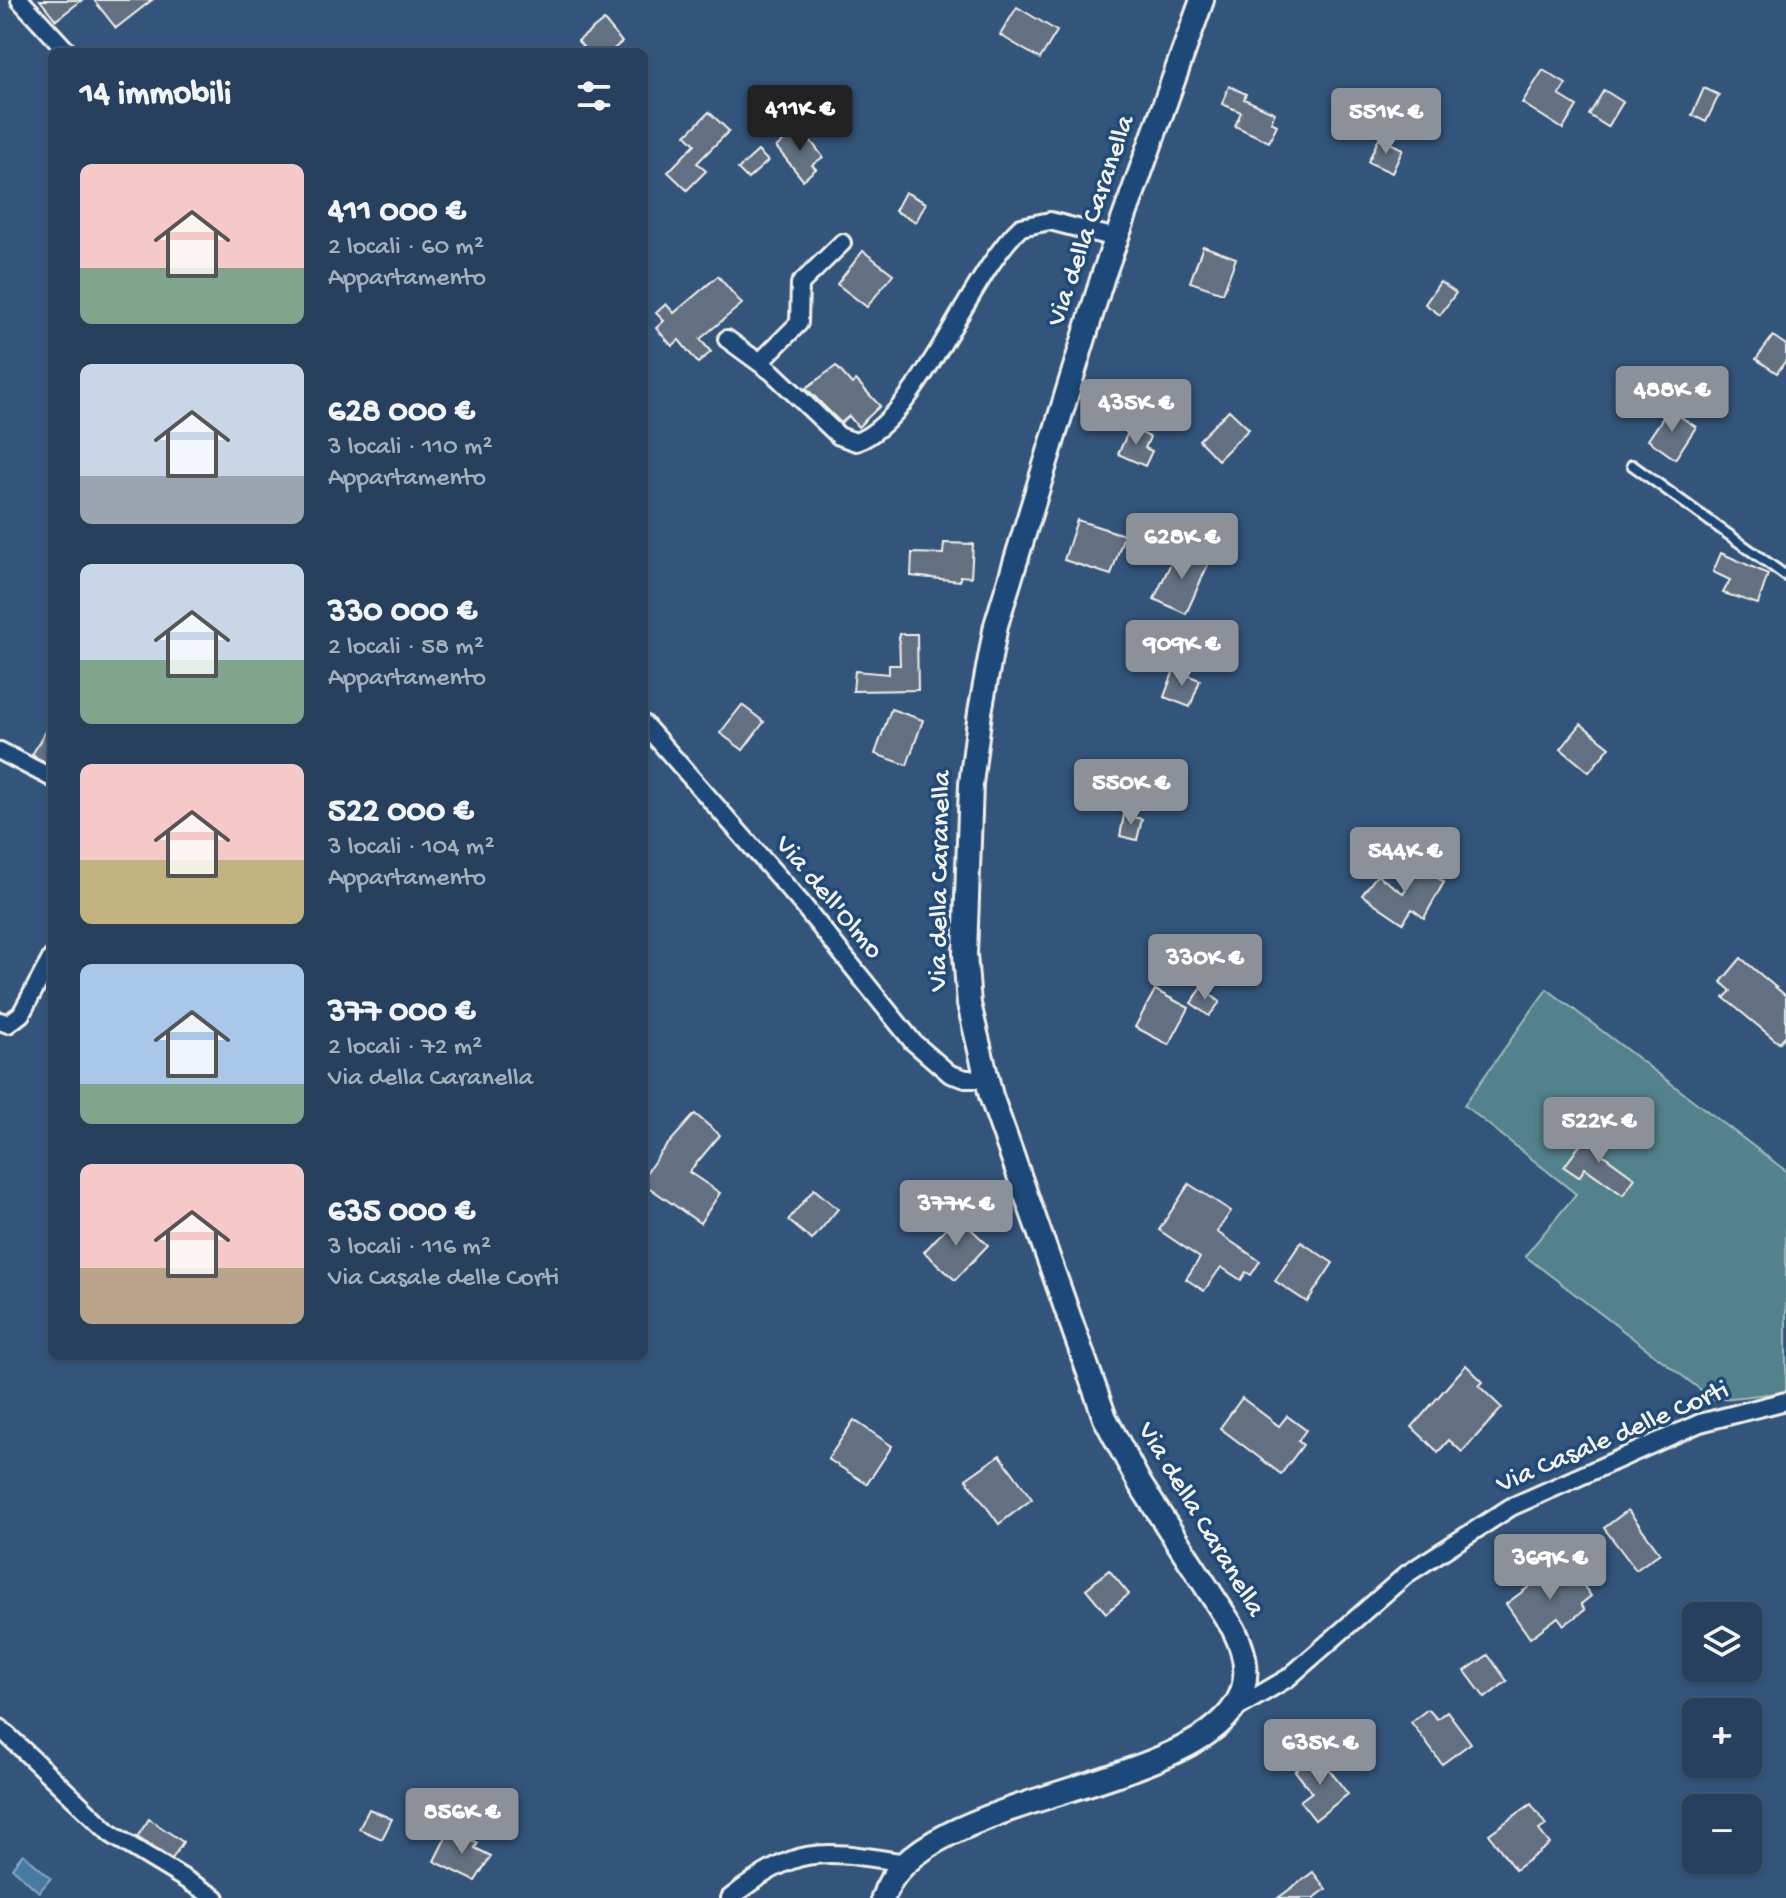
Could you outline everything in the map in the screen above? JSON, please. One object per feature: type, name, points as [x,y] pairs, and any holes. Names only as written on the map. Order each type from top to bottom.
[{"type":"main road","name":"Via della Caranella","points":[[1202,0],[1116,238],[1003,599],[980,712],[967,831],[965,954],[969,1004],[986,1079],[1112,1435],[1241,1644],[1246,1684],[1237,1708]]},
{"type":"main road","points":[[883,1898],[889,1881],[905,1863],[931,1844],[974,1823],[1175,1752],[1215,1729],[1237,1708]]},
{"type":"street","points":[[20,0],[64,48]]},
{"type":"street","points":[[727,339],[760,362],[839,436],[851,442],[861,441],[903,401],[1018,229],[1050,221],[1116,238]]},
{"type":"street","points":[[760,362],[799,323],[800,284],[842,243]]},
{"type":"street","name":"Via dell'Olmo","points":[[648,729],[802,904],[913,1042],[950,1074],[966,1079],[986,1079]]},
{"type":"street","points":[[0,751],[48,776]]},
{"type":"street","points":[[0,1021],[11,1023],[18,1018],[48,964]]},
{"type":"street","name":"Via Casale delle Corti","points":[[1237,1708],[1288,1678],[1407,1574],[1502,1512],[1700,1423],[1786,1401]]},
{"type":"street","points":[[0,1728],[119,1840],[216,1898]]},
{"type":"street","points":[[730,1898],[774,1867],[811,1853],[827,1851],[905,1863]]},
{"type":"lane","points":[[1632,465],[1786,576]]},
{"type":"green space","points":[[1547,989],[1786,1171],[1786,1392],[1714,1400],[1525,1256],[1576,1194],[1464,1105]]},
{"type":"water","points":[[23,1854],[51,1878],[39,1892],[12,1868]]},
{"type":"building","points":[[40,0],[82,0],[56,20]]},
{"type":"building","points":[[94,0],[152,0],[116,28]]},
{"type":"building","points":[[1017,7],[1057,31],[1040,59],[1000,35]]},
{"type":"building","points":[[604,20],[622,42],[615,48],[584,48],[578,41]]},
{"type":"building","points":[[1543,70],[1566,84],[1559,95],[1577,106],[1563,129],[1522,103]]},
{"type":"building","points":[[1229,86],[1246,94],[1244,99],[1275,113],[1271,122],[1277,125],[1269,142],[1235,126],[1241,112],[1222,104]]},
{"type":"building","points":[[1704,88],[1719,95],[1706,122],[1692,115]]},
{"type":"building","points":[[1604,90],[1623,102],[1608,127],[1589,115]]},
{"type":"building","points":[[709,112],[729,131],[697,163],[706,171],[687,190],[668,172],[695,144],[686,135]]},
{"type":"building","points":[[801,128],[823,157],[812,165],[816,169],[803,180],[776,147]]},
{"type":"building","points":[[1379,138],[1403,149],[1392,173],[1368,162]]},
{"type":"building","points":[[758,151],[768,161],[748,179],[738,169]]},
{"type":"building","points":[[905,192],[926,203],[916,222],[895,211]]},
{"type":"building","points":[[1203,246],[1236,258],[1223,293],[1190,282]]},
{"type":"building","points":[[863,251],[893,274],[867,307],[837,284]]},
{"type":"building","points":[[718,276],[742,304],[700,339],[711,352],[698,363],[679,340],[672,346],[656,328],[664,321],[656,313],[666,304],[674,313]]},
{"type":"building","points":[[1440,282],[1456,293],[1440,315],[1425,304]]},
{"type":"building","points":[[1773,336],[1786,345],[1786,360],[1777,373],[1756,359]]},
{"type":"building","points":[[836,366],[852,384],[856,380],[880,406],[858,427],[849,416],[841,423],[806,388]]},
{"type":"building","points":[[1669,409],[1696,427],[1675,459],[1648,440]]},
{"type":"building","points":[[1229,410],[1249,429],[1218,460],[1199,440]]},
{"type":"building","points":[[1130,428],[1150,437],[1145,448],[1152,451],[1145,466],[1118,454]]},
{"type":"building","points":[[1077,520],[1124,535],[1111,575],[1064,560]]},
{"type":"building","points":[[944,543],[973,544],[971,577],[960,576],[960,581],[911,576],[912,553],[943,554]]},
{"type":"building","points":[[1178,548],[1209,562],[1186,614],[1154,599]]},
{"type":"building","points":[[1721,553],[1768,574],[1758,604],[1723,593],[1730,580],[1713,572]]},
{"type":"building","points":[[899,634],[917,634],[918,690],[853,691],[855,671],[889,674],[889,665],[900,665]]},
{"type":"building","points":[[1174,670],[1200,680],[1190,707],[1164,697]]},
{"type":"building","points":[[742,705],[764,722],[743,750],[720,733]]},
{"type":"building","points":[[891,709],[923,720],[907,765],[875,754]]},
{"type":"building","points":[[1581,724],[1610,747],[1589,772],[1561,749]]},
{"type":"building","points":[[48,726],[48,764],[32,755]]},
{"type":"building","points":[[1124,815],[1142,819],[1137,840],[1120,836]]},
{"type":"building","points":[[1421,867],[1444,882],[1424,918],[1412,909],[1403,923],[1362,895],[1377,875],[1403,893]]},
{"type":"building","points":[[1741,958],[1786,996],[1786,1035],[1779,1043],[1724,998],[1731,991],[1721,982]]},
{"type":"building","points":[[1202,988],[1220,1002],[1209,1016],[1191,1003]]},
{"type":"building","points":[[1155,990],[1189,1008],[1169,1045],[1135,1027]]},
{"type":"building","points":[[695,1114],[720,1135],[689,1172],[720,1193],[700,1223],[648,1187],[648,1170]]},
{"type":"building","points":[[1589,1133],[1604,1144],[1598,1151],[1635,1178],[1623,1195],[1585,1168],[1579,1177],[1564,1167]]},
{"type":"building","points":[[1189,1184],[1231,1211],[1217,1232],[1260,1261],[1251,1275],[1246,1272],[1241,1280],[1221,1267],[1204,1291],[1186,1279],[1200,1258],[1159,1230]]},
{"type":"building","points":[[814,1189],[838,1209],[812,1240],[788,1220]]},
{"type":"building","points":[[957,1216],[988,1245],[955,1280],[924,1252]]},
{"type":"building","points":[[1301,1242],[1333,1263],[1307,1302],[1275,1281]]},
{"type":"building","points":[[1466,1365],[1483,1382],[1479,1386],[1502,1408],[1462,1452],[1449,1440],[1438,1452],[1412,1427]]},
{"type":"building","points":[[1242,1398],[1279,1426],[1287,1416],[1306,1430],[1298,1441],[1303,1445],[1281,1474],[1220,1428]]},
{"type":"building","points":[[854,1420],[892,1446],[867,1484],[828,1459]]},
{"type":"building","points":[[1000,1455],[1032,1499],[999,1524],[966,1479]]},
{"type":"building","points":[[1628,1510],[1660,1553],[1636,1570],[1604,1528]]},
{"type":"building","points":[[1569,1566],[1591,1596],[1581,1604],[1585,1610],[1564,1625],[1558,1617],[1530,1638],[1506,1604],[1538,1580],[1542,1586]]},
{"type":"building","points":[[1109,1570],[1129,1594],[1106,1613],[1086,1589]]},
{"type":"building","points":[[1488,1655],[1507,1681],[1485,1698],[1465,1671]]},
{"type":"building","points":[[1428,1709],[1437,1719],[1447,1711],[1471,1743],[1442,1764],[1411,1722]]},
{"type":"building","points":[[1317,1754],[1348,1794],[1315,1820],[1300,1801],[1312,1792],[1295,1771]]},
{"type":"building","points":[[1531,1804],[1546,1825],[1539,1830],[1550,1844],[1515,1870],[1489,1834]]},
{"type":"building","points":[[369,1809],[392,1819],[382,1839],[359,1829]]},
{"type":"building","points":[[149,1819],[183,1842],[172,1859],[137,1837]]},
{"type":"building","points":[[450,1829],[478,1843],[475,1848],[491,1856],[475,1881],[434,1861]]},
{"type":"building","points":[[1313,1872],[1326,1889],[1314,1898],[1278,1898]]}]
